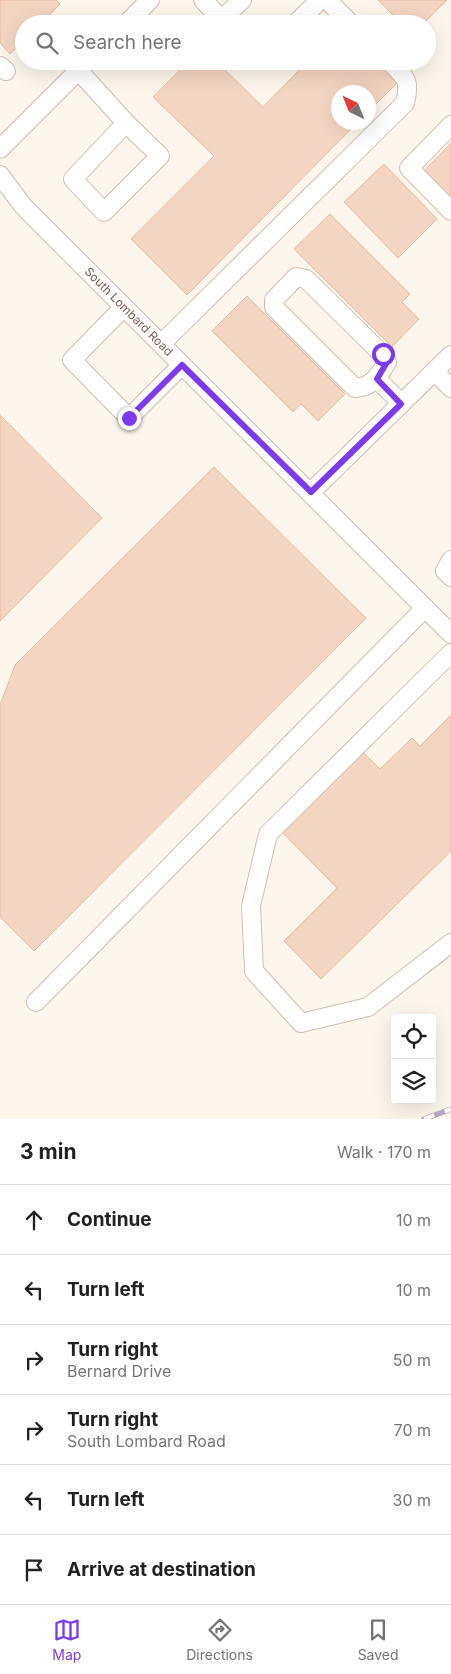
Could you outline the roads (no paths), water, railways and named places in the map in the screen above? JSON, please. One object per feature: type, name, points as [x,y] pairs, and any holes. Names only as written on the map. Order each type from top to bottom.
[{"type":"street","points":[[135,15],[150,0]]},
{"type":"street","points":[[203,0],[217,15]]},
{"type":"street","points":[[230,15],[242,0]]},
{"type":"street","points":[[304,15],[320,0]]},
{"type":"street","points":[[328,0],[342,15]]},
{"type":"street","points":[[0,149],[80,70]]},
{"type":"street","points":[[87,70],[126,123],[160,156],[104,212],[73,179],[126,123]]},
{"type":"street","points":[[161,344],[405,102],[409,87],[406,78],[398,70]]},
{"type":"street","points":[[451,125],[409,168],[451,210]]},
{"type":"street","name":"South Lombard Road","points":[[0,175],[23,206],[451,634]]},
{"type":"street","points":[[296,278],[306,279],[383,354],[387,362],[377,379],[362,388],[355,388],[274,307],[274,300],[296,278]]},
{"type":"street","points":[[124,307],[72,360],[129,418],[182,365]]},
{"type":"street","points":[[311,492],[451,355]]},
{"type":"street","points":[[434,372],[451,388]]},
{"type":"street","points":[[377,379],[401,404]]},
{"type":"street","points":[[451,560],[445,571],[451,577]]},
{"type":"street","points":[[36,1002],[425,608]]},
{"type":"street","points":[[451,653],[268,834],[251,906],[254,971],[301,1023],[368,1007],[451,943]]},
{"type":"railway","points":[[424,1119],[451,1109]]}]
